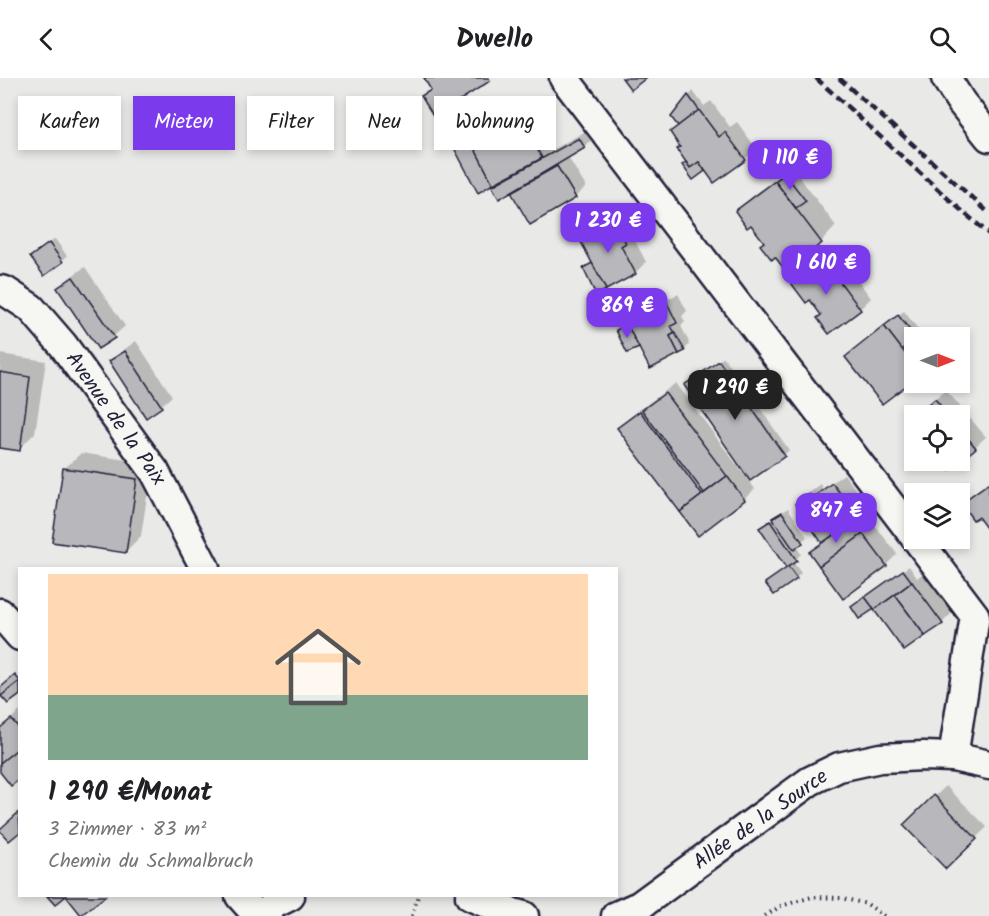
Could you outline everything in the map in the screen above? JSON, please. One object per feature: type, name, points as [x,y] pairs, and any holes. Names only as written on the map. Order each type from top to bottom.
[{"type":"street","points":[[564,78],[904,522]]},
{"type":"street","points":[[946,78],[961,102],[989,137]]},
{"type":"street","name":"Avenue de la Paix","points":[[0,290],[31,308],[63,345],[155,472],[204,567]]},
{"type":"street","points":[[926,549],[982,614],[953,757]]},
{"type":"street","points":[[0,613],[18,634]]},
{"type":"street","name":"Allée de la Source","points":[[616,916],[639,906],[810,782],[839,767],[880,758],[924,756],[953,757],[989,765]]},
{"type":"street","points":[[241,897],[258,916]]},
{"type":"street","points":[[263,916],[274,904],[288,897]]},
{"type":"street","points":[[472,897],[502,910],[524,916]]},
{"type":"path","points":[[412,916],[418,897]]},
{"type":"path","points":[[765,916],[781,906],[812,897],[841,898],[867,904],[884,916]]},
{"type":"building","points":[[424,78],[489,78],[490,81],[467,96],[434,96],[434,117],[421,96],[431,90]]},
{"type":"building","points":[[622,78],[646,78],[631,90]]},
{"type":"building","points":[[688,95],[699,110],[678,126],[671,117]]},
{"type":"building","points":[[699,110],[719,137],[725,132],[746,160],[714,183],[699,162],[690,168],[677,149],[680,147],[670,132]]},
{"type":"building","points":[[579,138],[585,148],[499,199],[492,186]]},
{"type":"building","points":[[455,150],[475,150],[493,184],[478,193]]},
{"type":"building","points":[[475,150],[538,150],[542,158],[493,184]]},
{"type":"building","points":[[686,162],[690,168],[699,162],[705,171],[693,180],[682,165]]},
{"type":"building","points":[[557,166],[576,198],[530,225],[511,192]]},
{"type":"building","points":[[785,174],[806,201],[796,208],[775,181]]},
{"type":"building","points":[[775,181],[822,243],[785,270],[775,257],[772,260],[760,245],[764,242],[751,225],[747,228],[735,211]]},
{"type":"building","points":[[612,218],[626,243],[621,246],[636,274],[606,290],[578,236]]},
{"type":"building","points":[[49,243],[63,262],[44,276],[30,257]]},
{"type":"building","points":[[823,259],[861,310],[829,334],[817,318],[821,315],[810,300],[806,303],[791,283]]},
{"type":"building","points":[[592,263],[606,290],[596,295],[583,268]]},
{"type":"building","points":[[73,277],[115,338],[98,349],[57,288]]},
{"type":"building","points":[[667,303],[677,323],[671,326],[675,333],[670,336],[679,354],[650,369],[627,325]]},
{"type":"building","points":[[898,315],[907,327],[904,327],[904,348],[902,350],[884,326]]},
{"type":"building","points":[[627,325],[639,348],[627,353],[616,330]]},
{"type":"building","points":[[884,326],[904,352],[904,387],[882,404],[845,357]]},
{"type":"building","points":[[675,333],[685,351],[679,354],[670,336]]},
{"type":"building","points":[[125,351],[162,407],[146,418],[109,361]]},
{"type":"building","points":[[719,361],[785,456],[750,481],[684,385]]},
{"type":"building","points":[[0,372],[30,377],[20,451],[0,448]]},
{"type":"building","points":[[665,393],[727,476],[704,493],[642,410]]},
{"type":"building","points":[[935,399],[940,405],[928,405]]},
{"type":"building","points":[[640,411],[702,495],[680,512],[617,428]]},
{"type":"building","points":[[970,441],[976,448],[970,453]]},
{"type":"building","points":[[63,468],[137,479],[126,553],[52,542]]},
{"type":"building","points":[[727,476],[745,500],[698,536],[680,512]]},
{"type":"building","points":[[832,483],[859,517],[822,543],[795,504],[809,494],[812,498]]},
{"type":"building","points":[[989,483],[989,532],[978,517],[973,520],[970,516],[970,497]]},
{"type":"building","points":[[782,512],[803,543],[794,550],[772,518]]},
{"type":"building","points":[[770,521],[797,561],[786,568],[759,528]]},
{"type":"building","points":[[853,522],[863,534],[819,566],[809,552]]},
{"type":"building","points":[[863,534],[887,566],[843,599],[819,566]]},
{"type":"building","points":[[788,567],[797,579],[774,595],[765,583]]},
{"type":"building","points":[[903,570],[912,582],[874,610],[865,597]]},
{"type":"building","points":[[912,582],[943,624],[925,636],[895,595]]},
{"type":"building","points":[[895,595],[925,636],[904,651],[874,610]]},
{"type":"building","points":[[865,597],[874,609],[859,619],[851,607]]},
{"type":"building","points":[[15,675],[18,679],[18,683],[0,697],[0,688]]},
{"type":"building","points":[[18,683],[18,696],[8,704],[1,696]]},
{"type":"building","points":[[11,719],[18,727],[18,749],[0,763],[0,728]]},
{"type":"building","points":[[18,749],[18,781],[11,786],[0,772],[0,763]]},
{"type":"building","points":[[934,795],[977,839],[946,869],[903,825]]},
{"type":"building","points":[[18,813],[18,834],[9,841],[0,829]]},
{"type":"building","points":[[48,897],[65,897],[55,905]]},
{"type":"building","points":[[67,897],[105,897],[81,915]]},
{"type":"railway","points":[[816,78],[989,234]]},
{"type":"railway","points":[[839,78],[989,213]]}]
